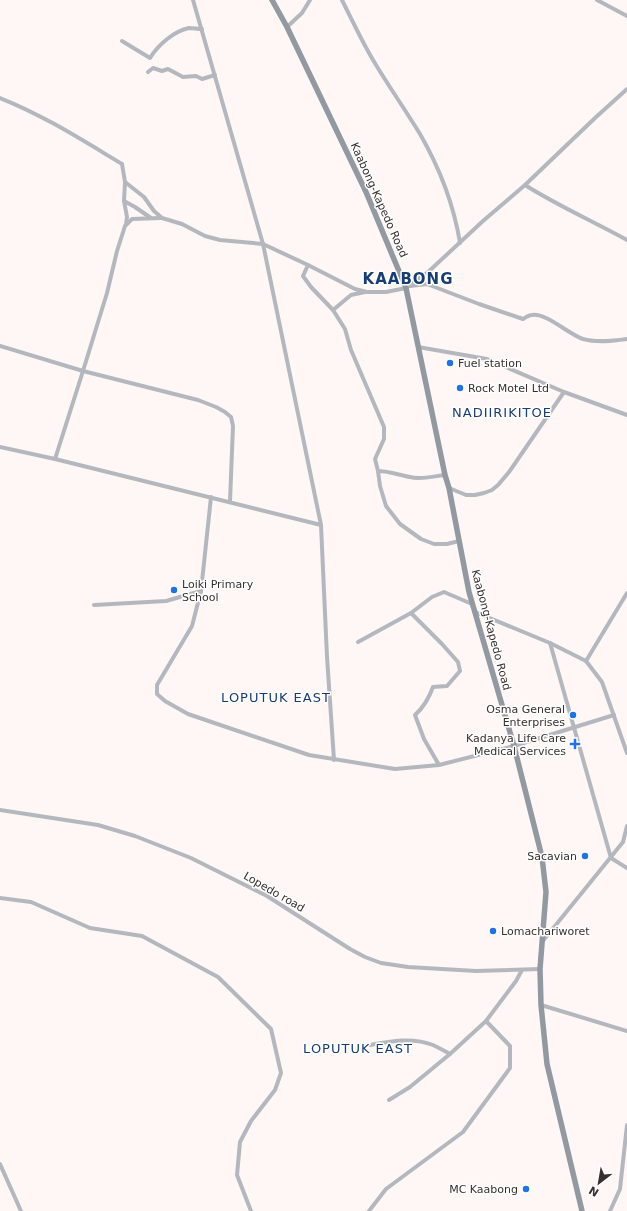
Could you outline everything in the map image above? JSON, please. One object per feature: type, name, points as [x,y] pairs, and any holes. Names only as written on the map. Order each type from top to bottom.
[{"type":"main road","name":"Kaabong-Kapedo Road","points":[[272,0],[287,27],[366,192],[408,287],[418,347],[450,488],[472,604],[514,746],[542,857],[546,892],[540,969],[541,1005],[547,1064],[582,1211]]},
{"type":"street","points":[[194,0],[263,244],[321,525],[327,657],[334,760]]},
{"type":"street","points":[[287,27],[302,13],[310,0]]},
{"type":"street","points":[[342,0],[375,65],[427,147],[456,218],[460,243]]},
{"type":"street","points":[[597,0],[627,16]]},
{"type":"street","points":[[122,41],[150,58],[155,51],[171,36],[189,28],[202,29]]},
{"type":"street","points":[[148,72],[153,68],[162,71],[168,69],[183,77],[196,76],[202,79],[215,74]]},
{"type":"street","points":[[408,287],[427,273],[627,89]]},
{"type":"street","points":[[0,98],[25,108],[87,142],[122,164],[125,182],[124,201],[127,217],[125,226],[117,251],[107,293],[55,459]]},
{"type":"street","points":[[125,182],[144,197],[162,218]]},
{"type":"street","points":[[524,185],[552,202],[627,240]]},
{"type":"street","points":[[124,201],[152,218]]},
{"type":"street","points":[[125,226],[132,219],[162,218],[182,224],[205,236],[220,240],[263,244],[355,289],[367,292]]},
{"type":"street","points":[[308,265],[303,276],[311,287],[333,310],[344,329],[384,427],[384,440],[375,459],[380,486],[386,506],[400,524],[422,539],[434,544],[447,544],[459,541]]},
{"type":"street","points":[[333,310],[351,295],[367,292],[386,292],[427,284],[479,304],[524,318],[532,315],[546,317],[574,335],[584,339],[609,342],[627,339]]},
{"type":"street","points":[[0,346],[83,371],[198,400],[216,407],[231,417],[234,426],[230,502]]},
{"type":"street","points":[[418,347],[487,359],[564,392],[627,415]]},
{"type":"street","points":[[450,488],[466,495],[475,495],[492,490],[498,485],[506,476],[564,392]]},
{"type":"street","points":[[0,447],[55,459],[321,525]]},
{"type":"street","points":[[378,471],[387,471],[411,478],[446,475]]},
{"type":"street","points":[[211,497],[201,591],[192,626],[157,685],[157,694],[165,701],[188,714],[308,756],[394,769],[439,765],[514,746],[614,715]]},
{"type":"street","points":[[94,605],[166,601],[201,591]]},
{"type":"street","points":[[358,642],[411,613],[432,597],[444,592],[472,604]]},
{"type":"street","points":[[586,661],[627,593]]},
{"type":"street","points":[[474,612],[550,643],[586,661],[602,682],[627,753]]},
{"type":"street","points":[[411,613],[458,662],[460,671],[447,686],[433,687],[429,698],[422,709],[415,715],[424,739],[439,765]]},
{"type":"street","points":[[550,643],[611,858],[627,868]]},
{"type":"street","name":"Lopedo road","points":[[0,810],[98,825],[135,836],[184,856],[267,896],[350,949],[381,963],[408,967],[476,971],[540,969]]},
{"type":"street","points":[[542,943],[625,842],[627,826]]},
{"type":"street","points":[[0,898],[31,902],[90,928],[142,936],[218,977],[271,1029],[281,1074],[275,1090],[251,1121],[240,1142],[237,1174],[251,1211]]},
{"type":"street","points":[[389,1100],[410,1088],[486,1021],[516,981],[522,970]]},
{"type":"street","points":[[541,1005],[627,1031]]},
{"type":"street","points":[[369,1211],[386,1188],[463,1132],[510,1068],[510,1046],[486,1021]]},
{"type":"street","points":[[370,1045],[406,1041],[421,1042],[432,1045],[450,1054]]},
{"type":"street","points":[[610,1211],[620,1189],[627,1125]]},
{"type":"street","points":[[0,1164],[21,1211]]},
{"type":"place","name":"Fuel station","points":[[450,363]]},
{"type":"place","name":"Rock Motel Ltd","points":[[460,388]]},
{"type":"place","name":"Loiki Primary School","points":[[174,590]]},
{"type":"place","name":"Osma General Enterprises","points":[[573,715]]},
{"type":"place","name":"Kadanya Life Care Medical Services","points":[[575,744]]},
{"type":"place","name":"Sacavian","points":[[585,856]]},
{"type":"place","name":"Lomachariworet","points":[[493,931]]},
{"type":"place","name":"MC Kaabong","points":[[526,1189]]},
{"type":"district","name":"KAABONG","points":[[408,279]]},
{"type":"district","name":"NADIIRIKITOE","points":[[502,412]]},
{"type":"district","name":"LOPUTUK EAST","points":[[276,697]]},
{"type":"district","name":"LOPUTUK EAST","points":[[358,1048]]}]
